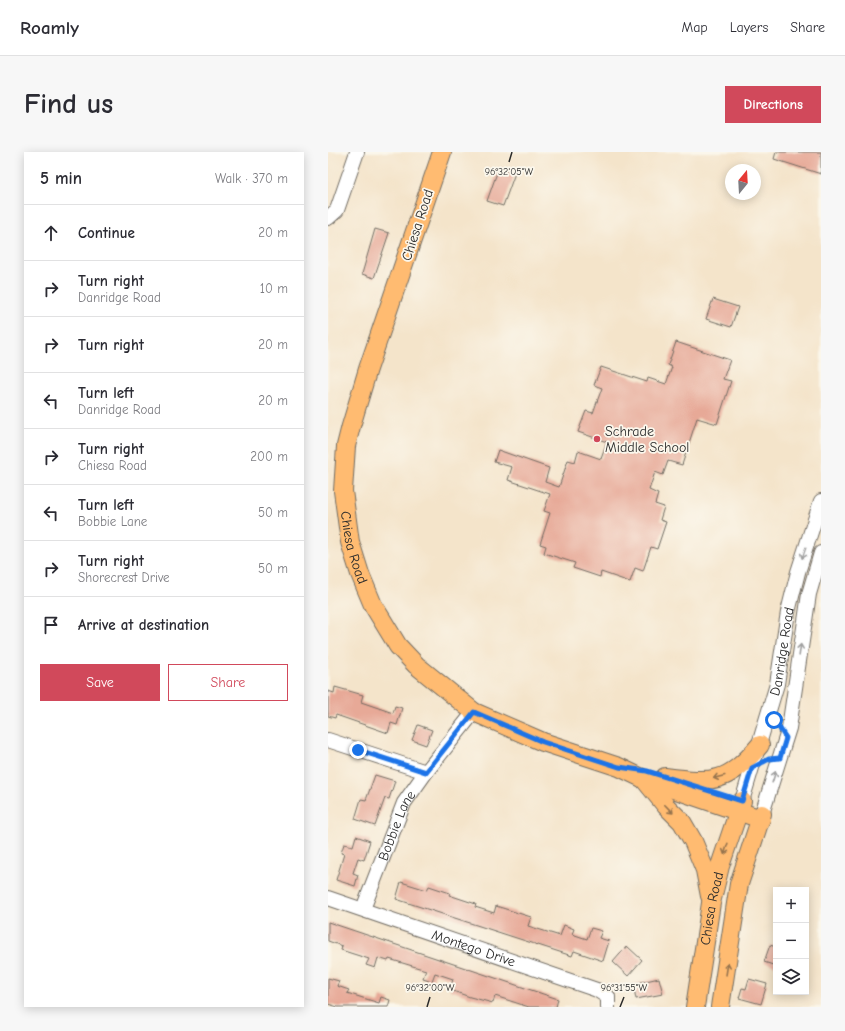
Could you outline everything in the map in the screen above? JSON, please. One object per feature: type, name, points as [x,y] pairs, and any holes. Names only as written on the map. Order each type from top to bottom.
[{"type":"main road","name":"Chiesa Road","points":[[442,152],[368,369],[346,446],[343,491],[350,542],[360,574],[383,624],[398,646],[416,665],[474,712],[543,742],[619,767],[644,779],[740,806]]},
{"type":"main road","points":[[665,777],[698,781],[721,778],[733,773],[744,764],[760,745]]},
{"type":"main road","name":"Chiesa Road","points":[[619,767],[647,771],[762,814],[739,884],[720,1007]]},
{"type":"main road","points":[[644,779],[666,806],[682,822],[693,841],[705,870],[711,903]]},
{"type":"main road","name":"Chiesa Road","points":[[695,1007],[711,903],[720,866],[740,806]]},
{"type":"street","points":[[328,218],[337,210],[357,152]]},
{"type":"street","name":"Danridge Road","points":[[740,806],[760,745],[777,684],[788,612],[794,585],[821,501]]},
{"type":"street","name":"Danridge Road","points":[[762,814],[789,728],[809,594],[821,554]]},
{"type":"street","points":[[777,684],[774,720],[786,738]]},
{"type":"street","name":"Bobbie Lane","points":[[363,909],[404,803],[426,772],[474,712]]},
{"type":"street","points":[[328,740],[426,772]]},
{"type":"street","points":[[752,768],[769,759],[780,758]]},
{"type":"street","name":"Montego Drive","points":[[328,898],[597,990],[608,997],[608,1007]]},
{"type":"building","points":[[776,152],[821,152],[821,174],[774,159]]},
{"type":"building","points":[[499,167],[515,173],[503,206],[487,201]]},
{"type":"building","points":[[375,229],[389,233],[374,278],[362,274]]},
{"type":"building","points":[[713,299],[738,307],[731,327],[706,319]]},
{"type":"building","points":[[676,342],[730,360],[723,379],[731,381],[717,424],[697,418],[682,465],[668,461],[663,475],[655,472],[649,490],[658,494],[655,504],[664,507],[660,520],[666,522],[657,549],[651,547],[643,571],[635,568],[630,582],[601,572],[600,577],[573,568],[575,563],[544,553],[546,546],[540,544],[550,513],[544,511],[550,494],[508,480],[512,467],[494,462],[498,450],[549,468],[545,482],[559,487],[568,460],[575,462],[578,451],[601,459],[607,442],[578,432],[586,411],[593,413],[602,388],[594,385],[601,367],[647,382],[648,378],[666,384],[672,367],[668,365]]},
{"type":"building","points":[[335,687],[363,695],[361,702],[393,713],[395,706],[402,708],[397,725],[391,723],[388,733],[336,715],[335,718],[328,716],[328,691],[334,693]]},
{"type":"building","points":[[418,725],[432,730],[426,745],[412,740]]},
{"type":"building","points":[[375,775],[395,781],[389,799],[385,798],[375,826],[355,819],[361,799],[366,800]]},
{"type":"building","points":[[356,836],[370,841],[364,860],[358,858],[353,873],[358,875],[355,886],[336,880],[344,854],[341,853],[344,844],[353,846]]},
{"type":"building","points":[[401,882],[427,890],[429,886],[450,893],[449,895],[476,904],[475,907],[494,913],[496,906],[531,917],[528,926],[560,936],[564,925],[574,929],[572,934],[587,939],[591,928],[602,931],[599,938],[609,941],[603,961],[574,951],[572,956],[396,899]]},
{"type":"building","points":[[328,922],[558,999],[556,1007],[529,1007],[495,996],[493,1003],[470,997],[450,990],[453,979],[435,973],[432,981],[423,978],[426,970],[389,959],[388,961],[378,958],[375,968],[366,965],[369,959],[341,950],[342,946],[328,941]]},
{"type":"building","points":[[770,945],[773,946],[773,965],[764,962]]},
{"type":"building","points":[[627,946],[642,960],[628,976],[613,962]]},
{"type":"building","points":[[328,978],[339,981],[337,986],[349,990],[347,993],[379,1003],[381,997],[390,1000],[388,1007],[338,1007],[328,1004]]},
{"type":"building","points":[[659,978],[663,994],[636,999],[633,984]]},
{"type":"building","points":[[749,979],[767,984],[761,1004],[739,998],[742,988],[746,989]]},
{"type":"place","name":"Schrade Middle School","points":[[597,439]]},
{"type":"route","points":[[358,750],[426,772],[474,712],[543,742],[619,767],[647,771],[742,801],[752,768],[769,759],[780,758],[786,738],[774,720]]}]
